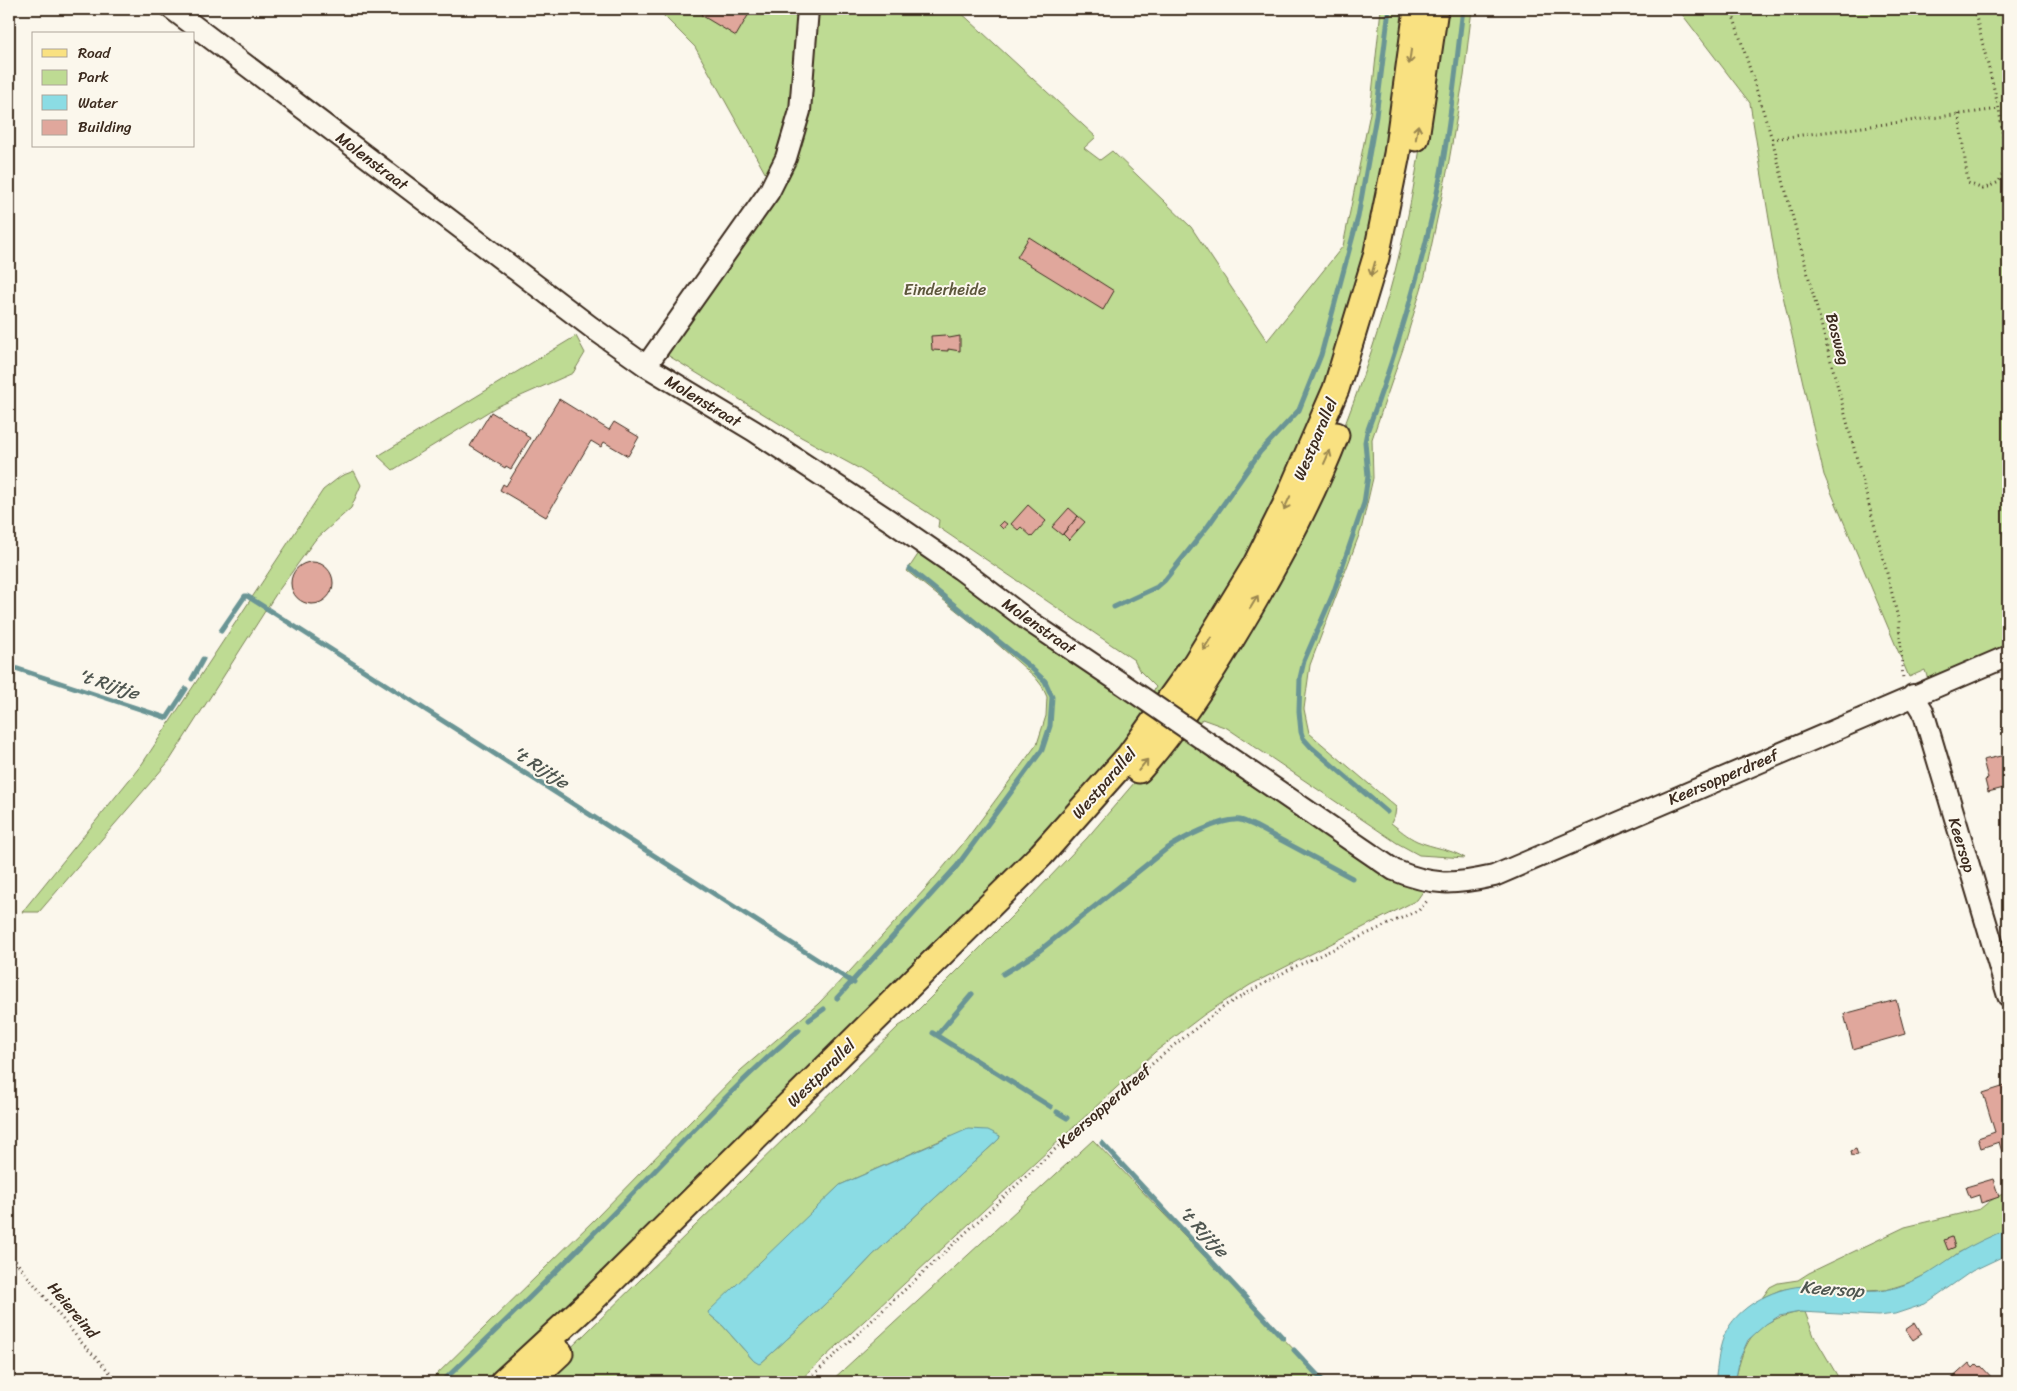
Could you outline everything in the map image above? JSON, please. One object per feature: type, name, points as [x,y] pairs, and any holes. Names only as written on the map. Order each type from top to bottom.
[{"type":"main road","name":"Westparallel","points":[[503,1382],[593,1299],[1040,855],[1129,756],[1195,664],[1255,566],[1285,506],[1336,390],[1376,257],[1397,154],[1417,9]]},
{"type":"main road","name":"Westparallel","points":[[529,1382],[1053,866],[1142,766],[1208,677],[1273,569],[1310,496],[1352,396],[1392,262],[1426,79],[1435,9]]},
{"type":"street","name":"Molenstraat","points":[[172,9],[591,327],[646,366],[754,431],[889,520],[960,569],[1029,621],[1394,870],[1434,883]]},
{"type":"street","name":"Molenstraat","points":[[646,366],[769,192],[786,158],[800,111],[808,9]]},
{"type":"street","name":"Keersopperdreef","points":[[1434,883],[1472,881],[1494,876],[1908,688],[2008,656]]},
{"type":"street","name":"Keersop","points":[[1908,688],[1922,711],[2008,996]]},
{"type":"path","name":"Bosweg","points":[[1731,9],[1772,139],[1886,565],[1899,622],[1908,688]]},
{"type":"path","points":[[1959,114],[1968,183],[1984,189],[1999,182],[2007,163],[1999,108],[1974,9]]},
{"type":"path","points":[[1772,139],[1999,108]]},
{"type":"path","points":[[2002,126],[2008,127]]},
{"type":"path","name":"Keersopperdreef","points":[[806,1382],[1082,1124],[1173,1046],[1226,1005],[1290,969],[1419,910],[1429,899],[1434,883]]},
{"type":"path","name":"Heiereind","points":[[9,1253],[81,1342],[119,1382]]},
{"type":"green space","name":"Einderheide","points":[[657,9],[957,9],[1096,137],[1084,148],[1100,160],[1112,151],[1191,227],[1267,341],[1343,246],[1370,113],[1381,9],[1412,9],[1351,330],[1243,574],[1099,782],[497,1382],[429,1382],[596,1218],[741,1070],[818,1004],[850,971],[927,887],[966,840],[1037,744],[1046,716],[1047,697],[1042,686],[1035,677],[986,634],[907,571],[919,553],[1121,695],[1144,705],[1156,687],[1139,670],[1134,660],[938,527],[939,520],[860,469],[801,437],[664,353],[774,189],[695,47]]},
{"type":"green space","points":[[1439,9],[1472,9],[1464,76],[1447,172],[1425,276],[1405,343],[1372,439],[1373,478],[1361,530],[1310,665],[1304,709],[1309,733],[1396,807],[1391,823],[1417,841],[1465,858],[1419,855],[1397,843],[1227,728],[1202,719],[1189,737],[1210,759],[1350,850],[1424,890],[1417,900],[1250,985],[1205,1014],[1155,1052],[798,1382],[536,1382],[899,1026],[907,1021],[1029,899],[1087,838],[1146,769],[1343,430],[1380,324],[1402,243],[1417,164]],"holes":[[[1000,1136],[999,1139],[873,1255],[838,1292],[761,1363],[754,1361],[723,1326],[709,1314],[840,1185],[946,1138]]]},
{"type":"green space","points":[[1678,9],[2008,9],[2008,645],[1928,680],[1925,670],[1909,677],[1824,475],[1778,274],[1750,103]]},
{"type":"green space","points":[[576,336],[585,353],[573,373],[496,407],[393,470],[378,456]]},
{"type":"green space","points":[[354,471],[361,485],[351,508],[315,540],[276,594],[170,760],[39,912],[22,912],[142,764],[323,490],[341,476]]},
{"type":"green space","points":[[1093,1140],[1325,1382],[830,1382]]},
{"type":"green space","points":[[2008,1191],[2008,1229],[1958,1253],[1934,1271],[1908,1283],[1886,1290],[1864,1291],[1806,1286],[1780,1290],[1762,1298],[1770,1287],[1778,1283],[1798,1280],[1905,1227],[1980,1209]]},
{"type":"green space","points":[[1805,1312],[1814,1336],[1841,1382],[1735,1382],[1743,1354],[1754,1334],[1772,1321]]},
{"type":"water","points":[[968,1129],[988,1130],[1000,1136],[999,1139],[873,1255],[838,1292],[761,1363],[759,1364],[754,1361],[723,1326],[709,1314],[708,1312],[840,1185]]},
{"type":"water","points":[[2008,1229],[2008,1254],[1972,1271],[1925,1304],[1895,1314],[1878,1316],[1800,1312],[1779,1316],[1766,1324],[1748,1340],[1740,1358],[1735,1382],[1715,1382],[1720,1349],[1727,1330],[1741,1312],[1761,1298],[1784,1289],[1807,1286],[1856,1291],[1896,1288],[1923,1276],[1969,1247]]},
{"type":"building","points":[[705,9],[745,9],[750,12],[736,36],[701,15]]},
{"type":"building","points":[[1029,237],[1114,291],[1103,310],[1017,257]]},
{"type":"building","points":[[945,335],[949,338],[960,336],[960,351],[948,349],[948,351],[932,350],[931,336]]},
{"type":"building","points":[[559,399],[609,430],[614,422],[639,437],[628,456],[604,442],[601,447],[591,441],[546,517],[500,490],[503,484],[506,486]]},
{"type":"building","points":[[491,412],[526,433],[525,435],[530,438],[511,469],[506,466],[505,468],[470,446]]},
{"type":"building","points":[[1028,505],[1046,521],[1032,537],[1021,527],[1018,530],[1011,524]]},
{"type":"building","points":[[1069,508],[1078,516],[1062,535],[1052,527]]},
{"type":"building","points":[[1078,516],[1085,522],[1069,540],[1063,534]]},
{"type":"building","points":[[1003,521],[1007,524],[1003,529],[999,525]]},
{"type":"building","points":[[312,562],[327,568],[333,583],[327,598],[312,604],[297,598],[291,583],[297,568]]},
{"type":"building","points":[[2005,755],[2008,768],[2008,787],[1988,792],[1985,780],[1988,779],[1983,760]]},
{"type":"building","points":[[1896,1000],[1905,1034],[1853,1049],[1844,1014]]},
{"type":"building","points":[[2008,1085],[2008,1172],[1999,1142],[1981,1148],[1978,1138],[1995,1132],[1983,1093]]},
{"type":"building","points":[[1856,1149],[1858,1155],[1852,1156],[1851,1151]]},
{"type":"building","points":[[1993,1179],[1999,1197],[1981,1203],[1979,1195],[1970,1198],[1966,1187]]},
{"type":"building","points":[[1952,1237],[1955,1247],[1948,1250],[1944,1240]]},
{"type":"building","points":[[1915,1322],[1922,1334],[1913,1340],[1905,1329]]},
{"type":"building","points":[[1969,1363],[1973,1368],[1977,1364],[1981,1366],[1996,1382],[1948,1382]]},
{"type":"waterway","points":[[1114,607],[1157,587],[1165,580],[1208,526],[1260,452],[1299,410],[1321,355],[1358,217],[1376,116],[1389,9]]},
{"type":"waterway","points":[[1387,812],[1303,738],[1299,711],[1300,678],[1304,661],[1333,594],[1364,503],[1368,476],[1365,442],[1367,432],[1409,306],[1426,243],[1447,136],[1463,9]]},
{"type":"waterway","points":[[837,998],[957,866],[1042,750],[1050,726],[1052,697],[1045,681],[910,569]]},
{"type":"waterway","name":"'t Rijtje","points":[[221,631],[245,596],[247,596],[854,983]]},
{"type":"waterway","name":"'t Rijtje","points":[[192,679],[203,659]]},
{"type":"waterway","name":"'t Rijtje","points":[[9,666],[167,718],[186,689]]},
{"type":"waterway","points":[[1003,974],[1034,955],[1165,850],[1191,835],[1223,822],[1232,820],[1246,822],[1352,878]]},
{"type":"waterway","points":[[937,1035],[972,994]]},
{"type":"waterway","points":[[809,1020],[824,1009]]},
{"type":"waterway","points":[[442,1382],[569,1258],[700,1123],[799,1030]]},
{"type":"waterway","name":"'t Rijtje","points":[[933,1033],[1051,1107]]},
{"type":"waterway","name":"'t Rijtje","points":[[1057,1112],[1067,1118]]},
{"type":"waterway","name":"'t Rijtje","points":[[1102,1143],[1283,1338]]},
{"type":"waterway","name":"'t Rijtje","points":[[1294,1350],[1324,1382]]}]
